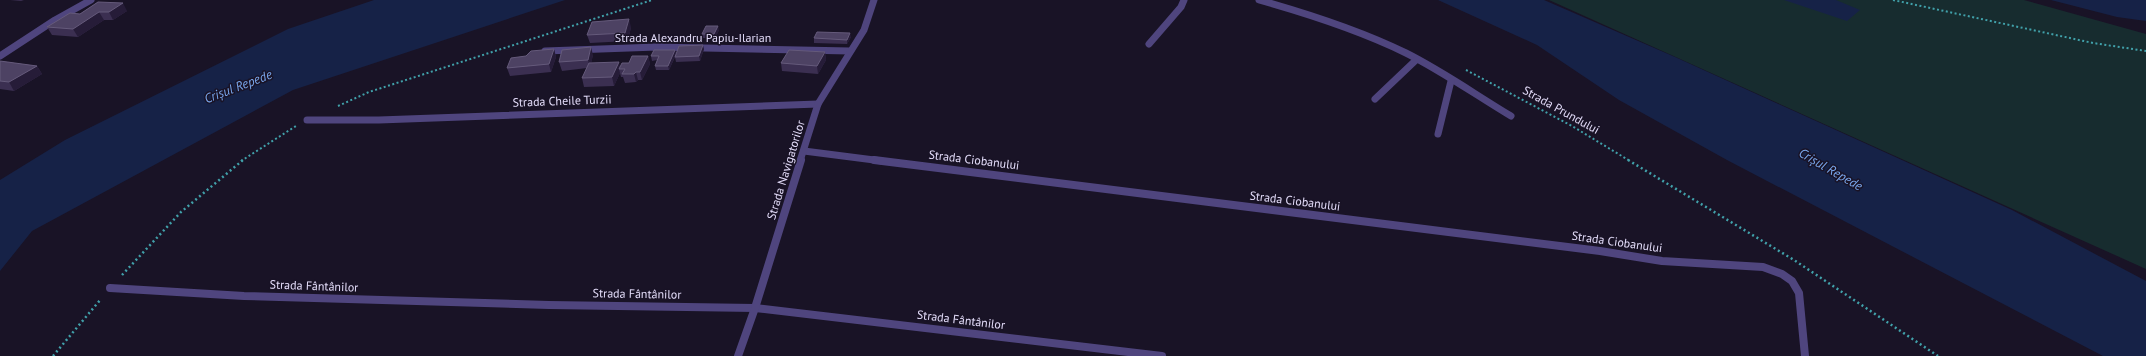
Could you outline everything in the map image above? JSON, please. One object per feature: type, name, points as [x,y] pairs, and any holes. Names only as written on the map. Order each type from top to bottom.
[{"type":"street","points":[[0,56],[55,20],[91,0]]},
{"type":"street","name":"Strada Navigatorilor","points":[[738,356],[755,308],[818,104],[864,30],[874,0]]},
{"type":"street","points":[[1149,44],[1181,7],[1184,0]]},
{"type":"street","points":[[1259,0],[1305,13],[1363,34],[1416,60],[1511,116]]},
{"type":"street","name":"Strada Alexandru Papiu-Ilarian","points":[[536,52],[657,47],[850,51]]},
{"type":"street","points":[[1375,99],[1416,60]]},
{"type":"street","points":[[1438,134],[1451,81]]},
{"type":"street","name":"Strada Cheile Turzii","points":[[307,120],[379,120],[818,104]]},
{"type":"street","name":"Strada Ciobanului","points":[[804,151],[1600,251],[1662,261],[1763,267],[1782,274],[1792,282],[1799,292],[1805,356]]},
{"type":"street","name":"Strada Fântânilor","points":[[110,288],[244,296],[755,308],[1162,356]]},
{"type":"path","points":[[1893,0],[2085,41],[2146,51]]},
{"type":"path","name":"Strada Prundului","points":[[1462,68],[1572,126],[1794,260],[1938,356]]},
{"type":"path","points":[[53,356],[110,288]]},
{"type":"green space","points":[[1549,0],[2024,0],[2146,34],[2146,269]]},
{"type":"water","name":"Crișul Repede","points":[[374,0],[565,0],[293,90],[32,231],[0,271],[0,180],[65,140],[288,29]]},
{"type":"water","name":"Crișul Repede","points":[[1438,0],[1544,0],[1675,57],[2012,210],[2146,281],[2146,356],[2103,356],[1727,160],[1619,100],[1537,45]]},
{"type":"water","points":[[1784,0],[1836,0],[1860,10],[1847,21]]},
{"type":"water","points":[[2051,0],[2146,0],[2146,21],[2117,17]]},
{"type":"building","points":[[98,2],[123,3],[109,12],[99,12],[73,29],[47,27],[70,13],[80,14]]},
{"type":"building","points":[[629,19],[625,33],[587,35],[592,22]]},
{"type":"building","points":[[706,26],[718,26],[714,34],[702,34]]},
{"type":"building","points":[[817,32],[850,33],[847,40],[814,38]]},
{"type":"building","points":[[703,45],[699,56],[675,57],[679,46]]},
{"type":"building","points":[[591,47],[588,60],[559,62],[562,50]]},
{"type":"building","points":[[554,49],[549,64],[507,68],[511,58],[526,56],[531,51]]},
{"type":"building","points":[[654,50],[675,50],[668,66],[655,66],[659,56],[651,56]]},
{"type":"building","points":[[789,50],[825,52],[817,66],[781,63]]},
{"type":"building","points":[[632,56],[648,56],[640,72],[636,72],[634,74],[622,74],[625,69],[619,69],[622,63],[629,63]]},
{"type":"building","points":[[0,61],[37,66],[9,82],[0,81]]},
{"type":"building","points":[[619,62],[612,77],[582,78],[589,63]]}]
